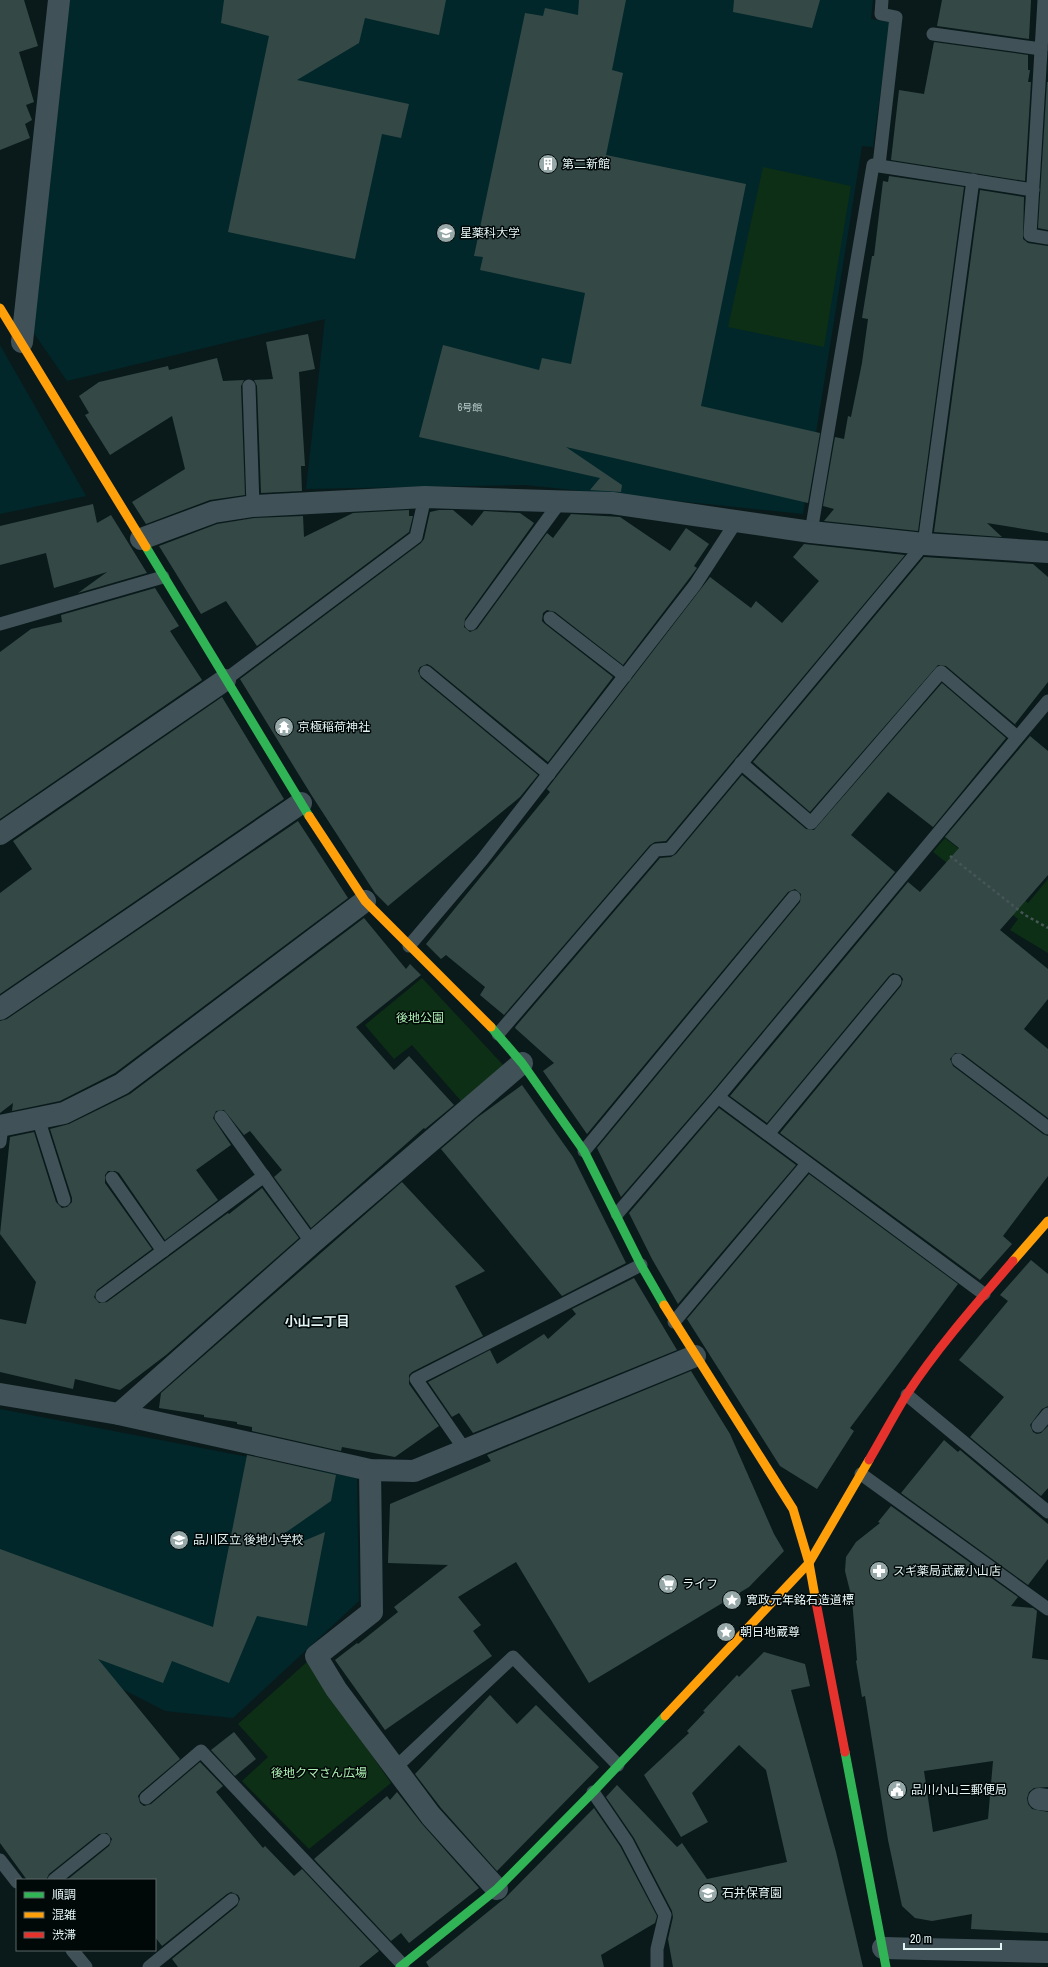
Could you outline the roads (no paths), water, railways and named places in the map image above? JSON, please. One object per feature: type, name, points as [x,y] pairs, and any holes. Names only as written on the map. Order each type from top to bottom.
[{"type":"street","points":[[22,342],[59,0]]},
{"type":"street","points":[[0,308],[22,342],[225,680],[301,803],[365,901],[498,1034],[522,1064],[584,1151],[617,1214],[641,1265],[674,1322],[793,1509],[809,1563],[884,1957],[1048,1952]]},
{"type":"street","points":[[141,539],[214,512],[253,506],[425,497],[612,503],[811,532],[924,544],[1048,552]]},
{"type":"street","points":[[0,834],[225,680]]},
{"type":"street","points":[[0,1009],[301,803]]},
{"type":"street","points":[[1,1131],[38,1118],[64,1113],[122,1084],[365,901]]},
{"type":"street","points":[[119,1414],[312,1244],[522,1064]]},
{"type":"street","points":[[401,1966],[497,1889],[618,1765],[809,1563],[907,1395],[984,1294],[1048,1221]]},
{"type":"street","points":[[0,1394],[119,1414],[370,1470],[414,1471],[695,1356]]},
{"type":"street","points":[[370,1470],[372,1612],[316,1656],[336,1689],[431,1816],[497,1889]]},
{"type":"lane","points":[[879,165],[896,17],[881,14],[882,0]]},
{"type":"lane","points":[[1044,0],[1041,49],[1042,142],[1033,190],[1030,235],[1048,238]]},
{"type":"lane","points":[[933,34],[1041,49]]},
{"type":"lane","points":[[811,532],[873,165],[1033,190]]},
{"type":"lane","points":[[498,1034],[656,850],[670,849],[924,544],[973,180]]},
{"type":"lane","points":[[249,386],[253,506]]},
{"type":"lane","points":[[225,680],[416,537],[425,497]]},
{"type":"lane","points":[[471,624],[560,502]]},
{"type":"lane","points":[[409,946],[482,860],[625,676],[695,585],[736,522]]},
{"type":"lane","points":[[0,624],[163,577]]},
{"type":"lane","points":[[550,618],[625,676]]},
{"type":"lane","points":[[426,672],[549,774]]},
{"type":"lane","points":[[741,763],[811,823],[940,672],[1017,737]]},
{"type":"lane","points":[[617,1214],[718,1097],[1048,701]]},
{"type":"lane","points":[[584,1151],[794,897]]},
{"type":"lane","points":[[768,1134],[895,981]]},
{"type":"lane","points":[[958,1060],[1048,1128]]},
{"type":"lane","points":[[718,1097],[984,1294]]},
{"type":"lane","points":[[221,1117],[312,1244]]},
{"type":"lane","points":[[38,1118],[64,1200]]},
{"type":"lane","points":[[674,1322],[807,1164]]},
{"type":"lane","points":[[102,1296],[264,1176]]},
{"type":"lane","points":[[112,1178],[163,1250]]},
{"type":"lane","points":[[465,1450],[416,1379],[641,1265]]},
{"type":"lane","points":[[907,1395],[1048,1512]]},
{"type":"lane","points":[[1038,1426],[1048,1414]]},
{"type":"lane","points":[[861,1474],[1048,1608]]},
{"type":"lane","points":[[395,1768],[513,1657],[618,1765]]},
{"type":"lane","points":[[146,1798],[201,1751],[401,1966]]},
{"type":"lane","points":[[592,1792],[627,1842],[665,1915],[657,1949],[657,1967]]},
{"type":"lane","points":[[55,1879],[104,1840]]},
{"type":"lane","points":[[1,1866],[16,1881]]},
{"type":"lane","points":[[149,1967],[232,1900]]},
{"type":"lane","points":[[73,1951],[86,1967]]},
{"type":"place","name":"第二新館","points":[[548,164]]},
{"type":"place","name":"星薬科大学","points":[[446,233]]},
{"type":"place","name":"京極稲荷神社","points":[[284,727]]},
{"type":"place","name":"品川区立 後地小学校","points":[[179,1540]]},
{"type":"place","name":"スギ薬局武蔵小山店","points":[[879,1571]]},
{"type":"place","name":"ライフ","points":[[668,1584]]},
{"type":"place","name":"寛政元年銘石造道標","points":[[732,1600]]},
{"type":"place","name":"朝日地蔵尊","points":[[726,1632]]},
{"type":"place","name":"品川小山三郵便局","points":[[897,1790]]},
{"type":"place","name":"石井保育園","points":[[708,1893]]},
{"type":"district","name":"小山二丁目","points":[[317,1321]]},
{"type":"park label","name":"後地公園","points":[[420,1018]]},
{"type":"park label","name":"後地クマさん広場","points":[[319,1773]]}]
